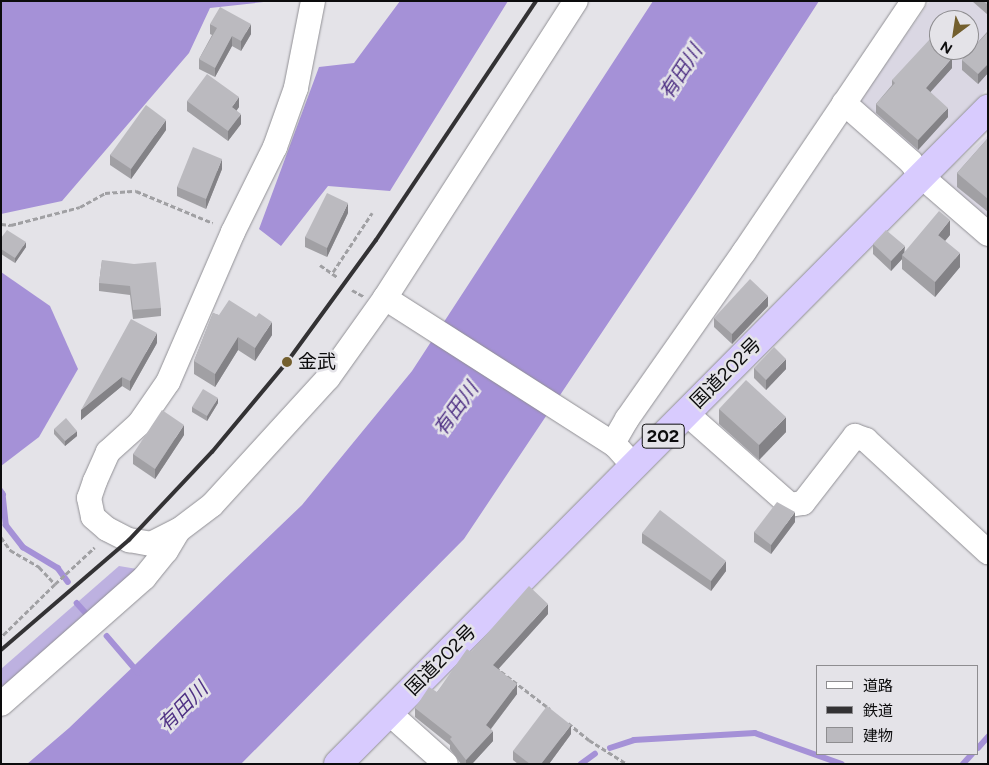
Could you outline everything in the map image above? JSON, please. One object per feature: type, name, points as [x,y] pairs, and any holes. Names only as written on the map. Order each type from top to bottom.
[{"type":"highway","name":"国道202号","points":[[338,764],[988,109]]},
{"type":"street","points":[[312,1],[296,88],[275,147],[233,232],[168,382],[138,424],[108,452],[89,498],[93,517],[107,529],[129,540],[151,544],[179,530],[212,505],[328,378],[385,298],[576,1]]},
{"type":"street","points":[[615,445],[616,438],[627,419],[703,312],[913,1]]},
{"type":"street","points":[[844,103],[911,162],[921,176],[988,234]]},
{"type":"street","points":[[385,298],[615,445],[633,466]]},
{"type":"street","points":[[686,412],[790,505],[803,503],[855,436],[866,440],[988,552]]},
{"type":"street","points":[[1,704],[144,578],[179,530]]},
{"type":"street","points":[[390,713],[446,764]]},
{"type":"path","points":[[1,224],[10,225],[80,207],[106,193],[136,191],[233,232]]},
{"type":"path","points":[[332,272],[372,213]]},
{"type":"path","points":[[320,265],[337,277]]},
{"type":"path","points":[[1,636],[94,549],[107,529]]},
{"type":"path","points":[[1,537],[10,550],[39,567],[56,584]]},
{"type":"path","points":[[490,664],[551,710]]},
{"type":"path","points":[[566,722],[589,740],[627,764]]},
{"type":"shaded area","points":[[1,1],[273,1],[210,8],[189,53],[62,201],[1,214]]},
{"type":"shaded area","points":[[400,1],[508,1],[390,191],[328,186],[281,246],[259,229],[319,67],[354,63]]},
{"type":"shaded area","points":[[653,1],[819,1],[695,193],[464,539],[241,764],[27,764],[69,728],[302,505],[412,371]]},
{"type":"shaded area","points":[[930,1],[988,1],[988,88],[917,160],[858,103]]},
{"type":"shaded area","points":[[988,135],[988,221],[938,178]]},
{"type":"shaded area","points":[[1,272],[50,306],[78,369],[39,437],[1,466]]},
{"type":"shaded area","points":[[119,566],[137,569],[1,688],[1,669]]},
{"type":"building","points":[[220,7],[251,24],[241,41],[232,36],[215,68],[199,59],[217,28],[210,24]]},
{"type":"building","points":[[988,32],[988,64],[978,74],[962,60],[979,60],[979,42]]},
{"type":"building","points":[[929,40],[929,60],[950,60],[926,88],[948,108],[918,140],[876,104],[895,83],[892,80]]},
{"type":"building","points":[[207,74],[239,97],[232,107],[241,114],[228,131],[187,101]]},
{"type":"building","points":[[146,105],[166,120],[131,169],[110,155]]},
{"type":"building","points":[[988,138],[988,199],[957,173]]},
{"type":"building","points":[[193,147],[222,159],[206,199],[177,187]]},
{"type":"building","points":[[327,193],[348,203],[327,248],[305,237]]},
{"type":"building","points":[[939,211],[950,220],[938,235],[960,253],[935,282],[902,255]]},
{"type":"building","points":[[7,230],[26,242],[15,258],[1,249],[1,238]]},
{"type":"building","points":[[886,230],[905,246],[891,261],[873,244]]},
{"type":"building","points":[[102,260],[134,264],[156,262],[161,308],[133,310],[130,286],[99,283]]},
{"type":"building","points":[[750,279],[768,296],[732,334],[714,318]]},
{"type":"building","points":[[229,300],[256,317],[259,313],[272,322],[255,348],[238,337],[215,374],[194,361],[213,313],[219,315]]},
{"type":"building","points":[[131,319],[157,333],[130,381],[122,377],[81,410]]},
{"type":"building","points":[[774,347],[786,359],[766,380],[754,368]]},
{"type":"building","points":[[746,380],[786,417],[759,445],[719,409]]},
{"type":"building","points":[[203,389],[218,398],[207,416],[192,407]]},
{"type":"building","points":[[162,410],[184,425],[155,469],[133,454]]},
{"type":"building","points":[[66,418],[77,431],[65,441],[54,429]]},
{"type":"building","points":[[777,502],[795,512],[771,545],[754,532]]},
{"type":"building","points":[[660,510],[726,561],[711,581],[642,533]]},
{"type":"building","points":[[529,586],[548,604],[493,665],[517,684],[486,725],[493,731],[466,760],[450,739],[452,737],[415,708],[429,687],[437,692],[467,649],[471,652]]},
{"type":"building","points":[[547,706],[571,725],[541,764],[530,764],[513,751]]},
{"type":"waterway","points":[[1,491],[3,494],[6,525],[23,547],[58,568],[68,582]]},
{"type":"waterway","points":[[77,603],[86,613]]},
{"type":"waterway","points":[[107,636],[138,672]]},
{"type":"waterway","points":[[610,748],[634,740],[755,733],[816,755]]},
{"type":"waterway","points":[[979,747],[988,737]]},
{"type":"waterway","points":[[581,764],[595,754]]},
{"type":"waterway","points":[[817,755],[842,764]]},
{"type":"waterway","points":[[963,764],[971,755]]},
{"type":"railway","points":[[1,650],[129,540],[212,452],[287,362],[376,240],[536,1]]},
{"type":"place","name":"金武","points":[[287,362]]},
{"type":"water label","name":"有田川","points":[[681,72]]},
{"type":"water label","name":"有田川","points":[[456,409]]},
{"type":"water label","name":"有田川","points":[[183,707]]}]
